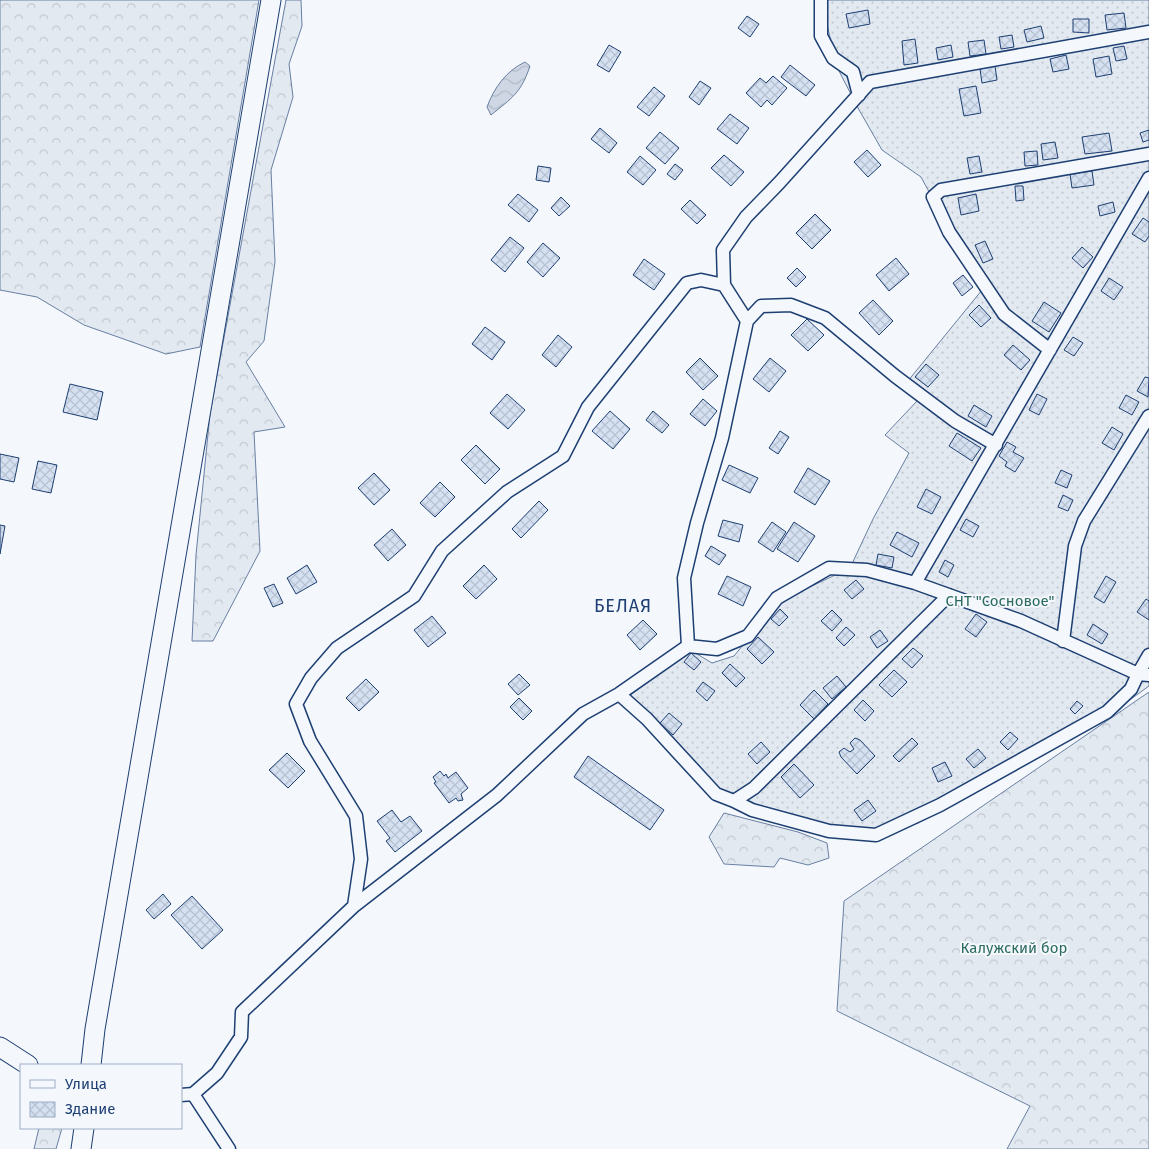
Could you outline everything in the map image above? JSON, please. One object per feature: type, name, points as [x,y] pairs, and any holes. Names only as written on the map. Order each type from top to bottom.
[{"type":"main road","points":[[91,1064],[97,1019],[271,0]]},
{"type":"main road","points":[[0,1048],[26,1064]]},
{"type":"main road","points":[[81,1149],[84,1129]]},
{"type":"street","points":[[821,0],[821,36],[833,58],[853,72],[858,95]]},
{"type":"street","points":[[747,321],[724,285],[723,250],[746,217],[780,184],[870,82],[1149,32]]},
{"type":"street","points":[[1050,350],[1004,314],[949,232],[933,197],[941,190],[1149,154]]},
{"type":"street","points":[[915,583],[1149,178]]},
{"type":"street","points":[[354,906],[361,859],[356,816],[310,741],[296,704],[311,678],[337,648],[414,596],[442,551],[507,492],[563,456],[588,407],[687,283],[701,280],[724,285]]},
{"type":"street","points":[[688,646],[684,578],[697,523],[722,438],[747,321],[761,306],[790,306],[825,318],[895,376],[955,421],[996,445]]},
{"type":"street","points":[[1063,640],[1075,546],[1084,521],[1149,416]]},
{"type":"street","points":[[229,1149],[187,1095],[217,1073],[241,1037],[242,1012],[354,906],[497,795],[584,714],[619,694],[688,646],[717,650],[748,636],[777,598],[829,568],[867,570],[915,583],[1021,621],[1144,674]]},
{"type":"street","points":[[734,801],[754,788],[949,596]]},
{"type":"street","points":[[619,694],[647,719],[716,794],[752,810],[829,831],[876,836],[940,805],[1107,712],[1144,674],[1149,655]]},
{"type":"green space","points":[[0,0],[259,0],[200,347],[166,354],[84,325],[37,297],[0,290]]},
{"type":"green space","points":[[286,0],[301,0],[302,26],[289,64],[293,97],[271,170],[275,262],[264,341],[246,362],[285,427],[254,432],[260,551],[213,641],[192,641],[196,555],[210,414]]},
{"type":"green space","name":"СНТ \"Сосновое\"","points":[[827,0],[1149,0],[1149,686],[1131,699],[918,823],[862,840],[734,809],[629,696],[692,651],[712,663],[734,656],[778,602],[850,568],[873,519],[909,453],[885,435],[918,400],[903,387],[982,290],[921,177],[882,150],[858,108],[838,69],[823,9]]},
{"type":"green space","name":"Калужский бор","points":[[1149,692],[1149,1149],[1007,1149],[1030,1106],[837,1011],[844,901]]},
{"type":"green space","points":[[724,813],[798,832],[827,843],[829,858],[808,865],[780,858],[774,867],[724,864],[709,837]]},
{"type":"green space","points":[[39,1129],[62,1129],[56,1149],[34,1149]]},
{"type":"water","points":[[525,62],[530,66],[523,83],[510,99],[491,115],[487,107],[493,93],[506,75]]},
{"type":"building","points":[[868,10],[870,24],[849,28],[846,14]]},
{"type":"building","points":[[1124,13],[1126,28],[1107,30],[1105,15]]},
{"type":"building","points":[[747,16],[759,24],[750,37],[738,28]]},
{"type":"building","points":[[1073,19],[1089,19],[1089,33],[1073,32]]},
{"type":"building","points":[[1041,26],[1044,38],[1027,42],[1024,30]]},
{"type":"building","points":[[1012,35],[1014,47],[1001,49],[999,37]]},
{"type":"building","points":[[915,39],[918,63],[904,65],[902,41]]},
{"type":"building","points":[[984,40],[986,54],[970,56],[968,42]]},
{"type":"building","points":[[609,45],[621,52],[609,72],[597,65]]},
{"type":"building","points":[[951,45],[953,57],[938,60],[936,48]]},
{"type":"building","points":[[1124,46],[1127,59],[1116,61],[1113,48]]},
{"type":"building","points":[[1066,55],[1069,69],[1053,72],[1050,59]]},
{"type":"building","points":[[1109,56],[1112,74],[1096,77],[1093,59]]},
{"type":"building","points":[[790,65],[815,85],[806,96],[781,77]]},
{"type":"building","points":[[995,66],[997,80],[982,83],[980,69]]},
{"type":"building","points":[[773,76],[787,88],[772,105],[767,100],[761,107],[746,93],[760,78],[766,83]]},
{"type":"building","points":[[700,81],[711,88],[699,105],[689,97]]},
{"type":"building","points":[[976,86],[981,113],[964,116],[959,89]]},
{"type":"building","points":[[654,87],[665,96],[649,116],[637,107]]},
{"type":"building","points":[[730,114],[749,128],[737,144],[717,129]]},
{"type":"building","points":[[600,128],[617,143],[609,153],[591,139]]},
{"type":"building","points":[[1149,130],[1149,140],[1143,142],[1140,133]]},
{"type":"building","points":[[660,132],[679,148],[665,164],[646,148]]},
{"type":"building","points":[[1109,133],[1112,151],[1085,154],[1082,137]]},
{"type":"building","points":[[1055,142],[1058,158],[1043,160],[1041,144]]},
{"type":"building","points":[[867,150],[881,165],[868,177],[854,162]]},
{"type":"building","points":[[1037,151],[1038,165],[1025,166],[1024,152]]},
{"type":"building","points":[[724,155],[744,172],[731,186],[711,168]]},
{"type":"building","points":[[640,156],[656,170],[643,185],[627,172]]},
{"type":"building","points":[[979,156],[982,172],[970,174],[967,158]]},
{"type":"building","points":[[675,164],[683,170],[675,180],[667,174]]},
{"type":"building","points":[[538,166],[551,168],[549,182],[536,180]]},
{"type":"building","points":[[1092,171],[1094,185],[1072,188],[1070,174]]},
{"type":"building","points":[[1015,186],[1023,186],[1024,200],[1016,201]]},
{"type":"building","points":[[518,194],[538,210],[529,222],[508,205]]},
{"type":"building","points":[[976,194],[979,211],[961,215],[958,198]]},
{"type":"building","points":[[561,197],[570,206],[559,216],[551,208]]},
{"type":"building","points":[[690,200],[706,215],[697,224],[681,209]]},
{"type":"building","points":[[1113,202],[1115,212],[1100,216],[1098,206]]},
{"type":"building","points":[[815,214],[831,230],[812,249],[796,233]]},
{"type":"building","points":[[1143,218],[1149,222],[1149,236],[1145,242],[1132,234]]},
{"type":"building","points":[[510,237],[524,248],[505,272],[491,260]]},
{"type":"building","points":[[985,241],[993,259],[983,263],[975,245]]},
{"type":"building","points":[[543,243],[560,258],[543,277],[527,262]]},
{"type":"building","points":[[1082,247],[1093,257],[1083,268],[1072,258]]},
{"type":"building","points":[[896,258],[909,274],[889,291],[876,275]]},
{"type":"building","points":[[644,259],[665,274],[654,290],[633,275]]},
{"type":"building","points":[[797,268],[806,277],[796,287],[787,278]]},
{"type":"building","points":[[963,275],[973,287],[962,296],[953,283]]},
{"type":"building","points":[[1109,278],[1123,287],[1114,300],[1101,291]]},
{"type":"building","points":[[873,300],[893,321],[879,335],[859,313]]},
{"type":"building","points":[[1044,302],[1061,313],[1049,332],[1032,321]]},
{"type":"building","points":[[979,305],[991,318],[981,327],[969,315]]},
{"type":"building","points":[[807,319],[824,335],[808,351],[791,335]]},
{"type":"building","points":[[485,327],[505,342],[492,360],[472,344]]},
{"type":"building","points":[[558,335],[572,347],[556,367],[542,355]]},
{"type":"building","points":[[1073,337],[1083,343],[1074,356],[1064,350]]},
{"type":"building","points":[[1013,345],[1030,360],[1021,370],[1004,355]]},
{"type":"building","points":[[700,358],[718,376],[703,390],[686,372]]},
{"type":"building","points":[[770,358],[786,371],[769,392],[753,379]]},
{"type":"building","points":[[926,364],[939,375],[928,387],[915,377]]},
{"type":"building","points":[[1145,377],[1149,378],[1148,397],[1137,391]]},
{"type":"building","points":[[70,384],[103,392],[97,420],[63,412]]},
{"type":"building","points":[[507,394],[525,410],[508,429],[490,413]]},
{"type":"building","points":[[1037,394],[1047,399],[1039,415],[1029,410]]},
{"type":"building","points":[[1126,395],[1139,402],[1132,415],[1119,408]]},
{"type":"building","points":[[703,399],[717,411],[705,426],[690,414]]},
{"type":"building","points":[[974,405],[992,416],[986,427],[968,416]]},
{"type":"building","points":[[610,411],[630,429],[613,449],[592,431]]},
{"type":"building","points":[[653,411],[669,425],[662,433],[646,420]]},
{"type":"building","points":[[1112,427],[1123,434],[1114,450],[1102,443]]},
{"type":"building","points":[[780,431],[789,437],[778,454],[769,448]]},
{"type":"building","points":[[957,433],[981,448],[972,461],[949,446]]},
{"type":"building","points":[[1007,442],[1016,447],[1013,452],[1024,458],[1015,472],[1005,466],[1007,462],[999,456]]},
{"type":"building","points":[[476,445],[500,469],[485,484],[461,460]]},
{"type":"building","points":[[0,454],[19,458],[14,482],[0,479]]},
{"type":"building","points":[[38,461],[57,465],[51,493],[32,489]]},
{"type":"building","points":[[729,465],[758,478],[750,493],[722,480]]},
{"type":"building","points":[[808,468],[830,481],[815,505],[794,492]]},
{"type":"building","points":[[1061,470],[1072,475],[1067,488],[1055,483]]},
{"type":"building","points":[[374,473],[390,490],[374,505],[358,488]]},
{"type":"building","points":[[440,482],[455,497],[435,517],[420,503]]},
{"type":"building","points":[[926,489],[941,497],[932,514],[917,507]]},
{"type":"building","points":[[1063,495],[1073,500],[1068,511],[1058,507]]},
{"type":"building","points":[[539,501],[548,510],[521,538],[512,529]]},
{"type":"building","points":[[966,519],[979,526],[973,537],[960,530]]},
{"type":"building","points":[[723,520],[743,525],[739,542],[718,536]]},
{"type":"building","points":[[772,522],[786,532],[773,552],[758,542]]},
{"type":"building","points":[[794,522],[815,536],[798,562],[777,549]]},
{"type":"building","points":[[0,525],[5,526],[0,554]]},
{"type":"building","points":[[392,529],[406,545],[388,561],[374,545]]},
{"type":"building","points":[[897,532],[919,543],[912,557],[890,545]]},
{"type":"building","points":[[711,546],[726,555],[719,565],[705,556]]},
{"type":"building","points":[[878,554],[894,557],[892,568],[876,565]]},
{"type":"building","points":[[945,560],[954,565],[948,577],[939,572]]},
{"type":"building","points":[[307,565],[317,582],[296,594],[287,578]]},
{"type":"building","points":[[484,565],[497,579],[476,599],[463,586]]},
{"type":"building","points":[[727,576],[751,587],[743,606],[718,594]]},
{"type":"building","points":[[1106,576],[1116,582],[1104,603],[1094,597]]},
{"type":"building","points":[[856,580],[864,589],[852,599],[844,590]]},
{"type":"building","points":[[274,584],[283,603],[273,607],[264,588]]},
{"type":"building","points":[[1146,599],[1149,601],[1149,620],[1137,612]]},
{"type":"building","points":[[780,609],[788,617],[779,626],[771,619]]},
{"type":"building","points":[[832,610],[842,620],[832,631],[821,621]]},
{"type":"building","points":[[976,614],[987,622],[976,637],[965,629]]},
{"type":"building","points":[[432,616],[446,633],[428,647],[414,630]]},
{"type":"building","points":[[643,620],[657,634],[640,650],[627,635]]},
{"type":"building","points":[[1093,624],[1108,634],[1102,644],[1087,635]]},
{"type":"building","points":[[846,627],[855,635],[844,646],[836,638]]},
{"type":"building","points":[[880,630],[888,641],[877,648],[870,637]]},
{"type":"building","points":[[758,637],[774,652],[762,664],[747,649]]},
{"type":"building","points":[[913,648],[923,656],[912,668],[902,659]]},
{"type":"building","points":[[691,653],[701,662],[694,670],[684,662]]},
{"type":"building","points":[[730,664],[745,678],[736,687],[722,673]]},
{"type":"building","points":[[894,670],[907,682],[892,697],[879,685]]},
{"type":"building","points":[[519,674],[530,685],[518,695],[508,684]]},
{"type":"building","points":[[837,676],[846,687],[832,699],[823,688]]},
{"type":"building","points":[[366,679],[379,692],[359,711],[346,698]]},
{"type":"building","points":[[703,682],[715,691],[707,701],[696,691]]},
{"type":"building","points":[[814,690],[828,704],[814,719],[800,705]]},
{"type":"building","points":[[519,698],[532,711],[523,720],[510,707]]},
{"type":"building","points":[[863,700],[874,711],[865,721],[854,710]]},
{"type":"building","points":[[1077,701],[1083,706],[1075,714],[1070,709]]},
{"type":"building","points":[[669,713],[682,724],[673,735],[660,723]]},
{"type":"building","points":[[1010,732],[1018,739],[1008,750],[1000,742]]},
{"type":"building","points":[[855,738],[860,740],[875,756],[857,774],[841,757],[839,752],[844,748],[850,752],[854,749],[850,743]]},
{"type":"building","points":[[912,738],[918,744],[899,762],[893,756]]},
{"type":"building","points":[[761,742],[770,752],[757,764],[748,754]]},
{"type":"building","points":[[978,749],[986,758],[974,768],[966,759]]},
{"type":"building","points":[[287,753],[305,771],[288,788],[269,770]]},
{"type":"building","points":[[588,756],[664,810],[650,830],[574,777]]},
{"type":"building","points":[[945,762],[952,776],[938,782],[932,768]]},
{"type":"building","points":[[794,764],[814,785],[800,798],[781,777]]},
{"type":"building","points":[[440,771],[444,776],[446,774],[448,778],[456,772],[468,788],[461,794],[463,800],[458,801],[456,798],[449,803],[434,783],[436,782],[433,777]]},
{"type":"building","points":[[868,800],[876,811],[862,821],[854,810]]},
{"type":"building","points":[[392,810],[401,822],[410,816],[422,831],[395,852],[386,841],[390,838],[377,821]]},
{"type":"building","points":[[163,894],[171,904],[154,919],[146,910]]},
{"type":"building","points":[[192,896],[223,930],[202,949],[171,915]]},
{"type":"district","name":"БЕЛАЯ","points":[[623,606]]}]
